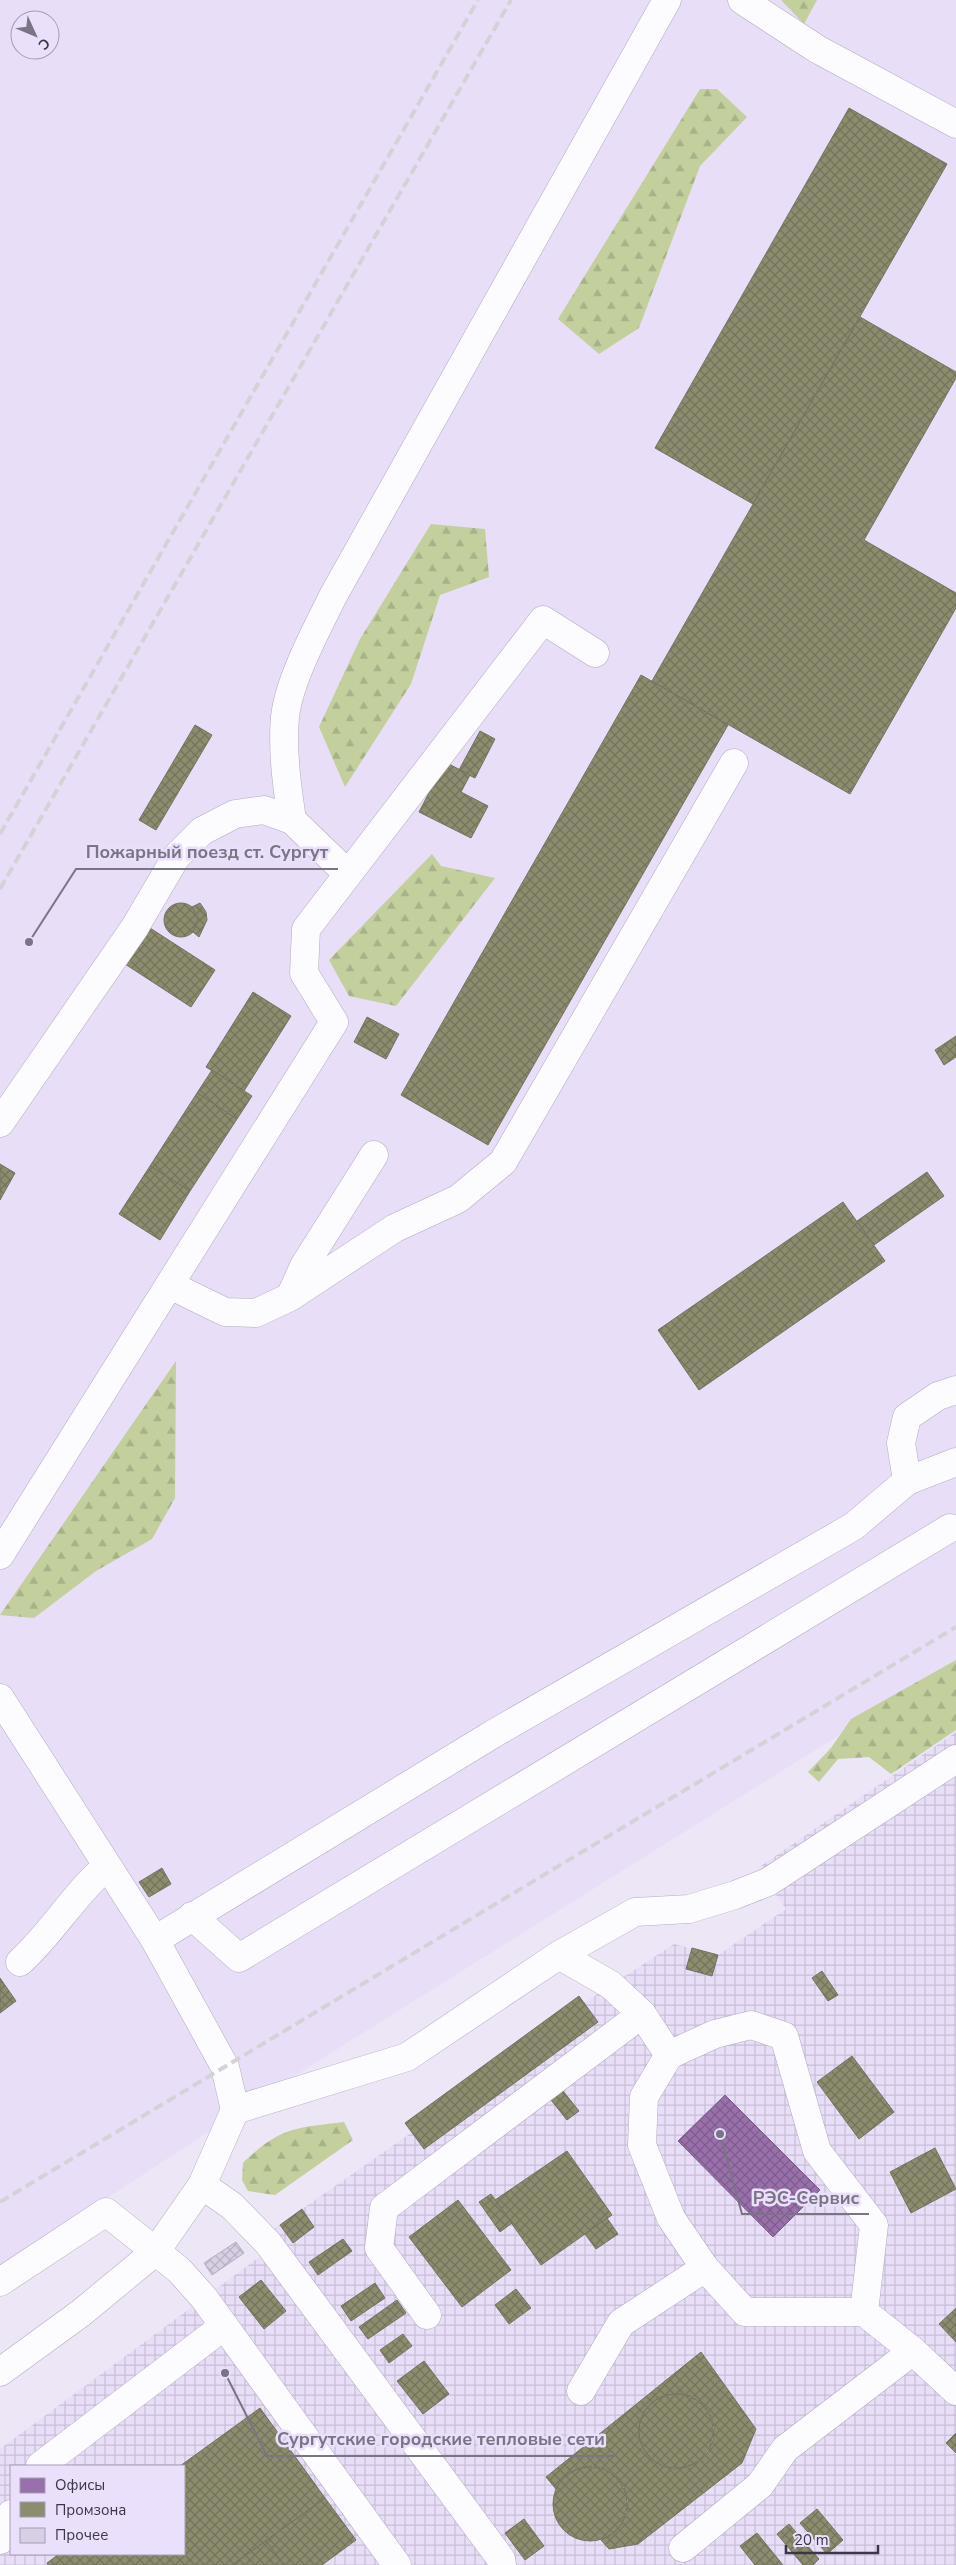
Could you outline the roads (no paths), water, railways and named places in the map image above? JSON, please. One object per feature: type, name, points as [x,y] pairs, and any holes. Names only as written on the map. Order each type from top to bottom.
[{"type":"street","points":[[292,820],[285,777],[285,716],[299,668],[333,596],[667,0]]},
{"type":"street","points":[[742,0],[817,49],[956,124]]},
{"type":"street","points":[[0,1555],[334,1022],[304,973],[306,930],[543,620],[595,653]]},
{"type":"street","points":[[170,1285],[225,1312],[256,1313],[290,1297],[395,1228],[458,1199],[503,1162],[734,764]]},
{"type":"street","points":[[0,1123],[135,927],[176,857],[202,831],[235,814],[264,810],[292,820],[348,874]]},
{"type":"street","points":[[290,1297],[304,1266],[374,1155]]},
{"type":"street","points":[[907,1481],[901,1443],[907,1417],[938,1396],[956,1390]]},
{"type":"street","points":[[155,1940],[493,1734],[854,1526],[907,1481],[956,1462]]},
{"type":"street","points":[[192,1916],[239,1958],[950,1528]]},
{"type":"street","points":[[0,1698],[155,1940],[225,2067],[235,2110],[202,2185],[156,2252],[82,2312],[0,2372]]},
{"type":"street","points":[[235,2110],[406,2057],[559,1954],[635,1912],[689,1908],[735,1895],[768,1882],[956,1759]]},
{"type":"street","points":[[20,1962],[37,1947],[94,1877],[107,1866]]},
{"type":"street","points":[[559,1954],[611,1985],[642,2014],[669,2055]]},
{"type":"street","points":[[427,2315],[379,2248],[384,2208],[642,2014]]},
{"type":"street","points":[[864,2312],[874,2224],[817,2151],[784,2036],[751,2025],[715,2034],[669,2055],[644,2097],[642,2145],[671,2218],[705,2268],[745,2312],[864,2312],[913,2351],[956,2391]]},
{"type":"street","points":[[202,2185],[232,2206],[268,2243],[500,2559],[502,2565]]},
{"type":"street","points":[[0,2282],[106,2212],[179,2270],[224,2326],[395,2564]]},
{"type":"street","points":[[581,2391],[621,2323],[705,2268]]},
{"type":"street","points":[[41,2465],[224,2326]]},
{"type":"street","points":[[683,2548],[760,2485],[785,2449],[913,2351]]},
{"type":"railway","points":[[0,834],[478,0]]},
{"type":"railway","points":[[0,889],[511,0]]},
{"type":"railway","points":[[0,2202],[956,1627]]},
{"type":"place","name":"Пожарный поезд ст. Сургут","points":[[29,942]]},
{"type":"place","name":"РЭС-Сервис","points":[[720,2134]]},
{"type":"place","name":"Сургутские городские тепловые сети","points":[[225,2373]]}]
